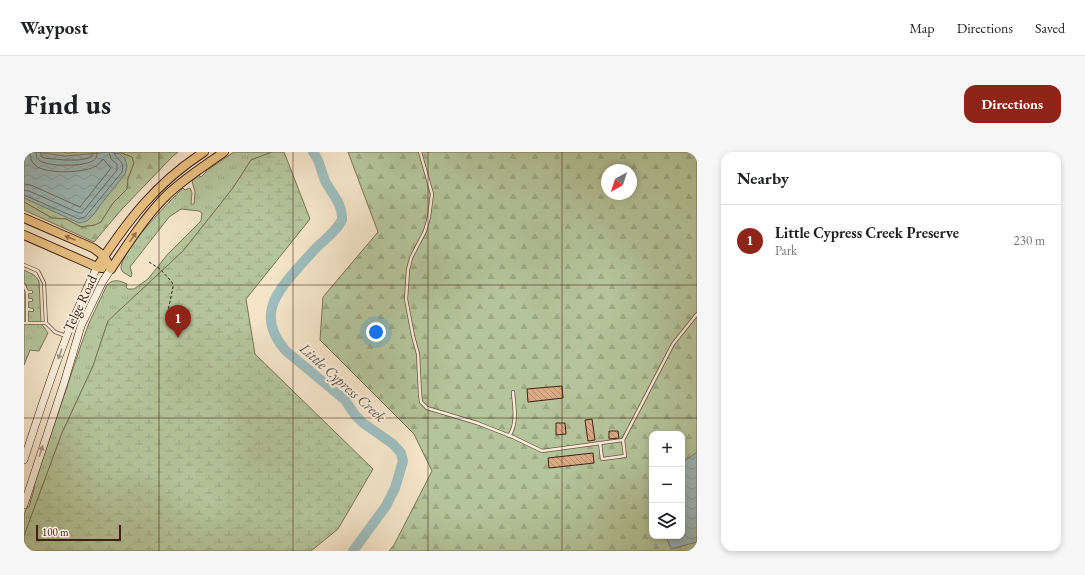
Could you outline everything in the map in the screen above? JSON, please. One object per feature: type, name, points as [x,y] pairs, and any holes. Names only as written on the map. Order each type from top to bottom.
[{"type":"main road","name":"Telge Road","points":[[24,460],[66,336],[97,267],[124,227],[145,201],[173,175],[204,152]]},
{"type":"main road","name":"Telge Road","points":[[25,503],[81,326],[103,281],[141,226],[163,199],[201,168],[224,152]]},
{"type":"main road","points":[[24,218],[93,248],[104,256],[111,269]]},
{"type":"main road","points":[[24,236],[97,267],[111,269]]},
{"type":"lane","points":[[420,152],[432,194],[429,217],[425,231],[411,258],[408,270],[406,299],[418,354],[421,402],[427,408],[477,423],[542,451],[623,440]]},
{"type":"lane","points":[[24,265],[38,271],[44,283],[46,323]]},
{"type":"lane","points":[[24,286],[27,292],[26,323],[46,323],[55,332],[66,336]]},
{"type":"lane","points":[[40,292],[45,292]]},
{"type":"lane","points":[[40,299],[45,299]]},
{"type":"lane","points":[[27,310],[32,310]]},
{"type":"lane","points":[[41,310],[46,310]]},
{"type":"lane","points":[[600,443],[602,459],[625,456],[623,440],[673,344],[697,314]]},
{"type":"lane","points":[[509,436],[515,420],[513,392]]},
{"type":"path","points":[[150,262],[160,269],[172,282],[167,326]]},
{"type":"green space","points":[[24,152],[119,152],[132,157],[134,163],[128,179],[127,189],[113,203],[101,222],[95,225],[81,227],[66,219],[52,218],[24,202]]},
{"type":"green space","points":[[119,152],[178,152],[121,210],[94,242],[24,210],[24,202],[52,218],[66,219],[81,227],[95,225],[101,222],[113,203],[127,189],[128,179],[134,163],[132,157]]},
{"type":"green space","points":[[234,152],[272,152],[251,160],[233,188],[183,251],[108,321],[93,366],[62,433],[24,536],[24,515],[27,507],[29,507],[34,485],[81,345],[89,323],[107,285],[112,281],[117,281],[127,284],[126,287],[128,289],[134,289],[148,279],[167,255],[201,221],[202,213],[199,211],[181,209],[169,217],[130,267],[132,274],[131,277],[121,269],[128,251],[136,239],[183,188],[185,190],[190,188],[192,193],[191,204],[194,204],[195,192],[192,181],[199,175],[201,177],[206,171]]},
{"type":"green space","points":[[272,152],[284,152],[310,219],[246,299],[255,354],[373,469],[338,529],[311,551],[24,551],[24,536],[62,433],[93,366],[108,321],[183,251],[233,188],[251,160]]},
{"type":"green space","points":[[348,152],[697,152],[697,551],[389,551],[394,545],[432,471],[414,434],[320,340],[323,297],[378,232]]},
{"type":"green space","points":[[24,270],[34,275],[39,281],[41,323],[48,333],[39,351],[30,350],[24,365]]},
{"type":"water","points":[[24,152],[65,156],[110,152],[120,154],[125,159],[127,166],[125,174],[94,214],[87,221],[79,223],[24,198]]},
{"type":"water","points":[[697,452],[697,542],[671,549],[667,539],[685,539],[685,461]]},
{"type":"building","points":[[562,386],[563,398],[528,402],[527,389]]},
{"type":"building","points":[[592,419],[595,440],[588,441],[585,420]]},
{"type":"building","points":[[556,423],[565,423],[566,434],[556,435]]},
{"type":"building","points":[[609,431],[618,431],[619,438],[609,439]]},
{"type":"building","points":[[593,453],[594,463],[549,468],[548,458]]},
{"type":"waterway","name":"Little Cypress Creek","points":[[313,152],[319,162],[325,181],[339,204],[342,220],[334,231],[311,253],[282,287],[272,307],[272,328],[277,339],[286,351],[345,400],[355,415],[363,423],[393,444],[401,453],[403,461],[395,488],[386,506],[353,551]]},
{"type":"place","name":"Little Cypress Creek Preserve","points":[[178,338]]}]
